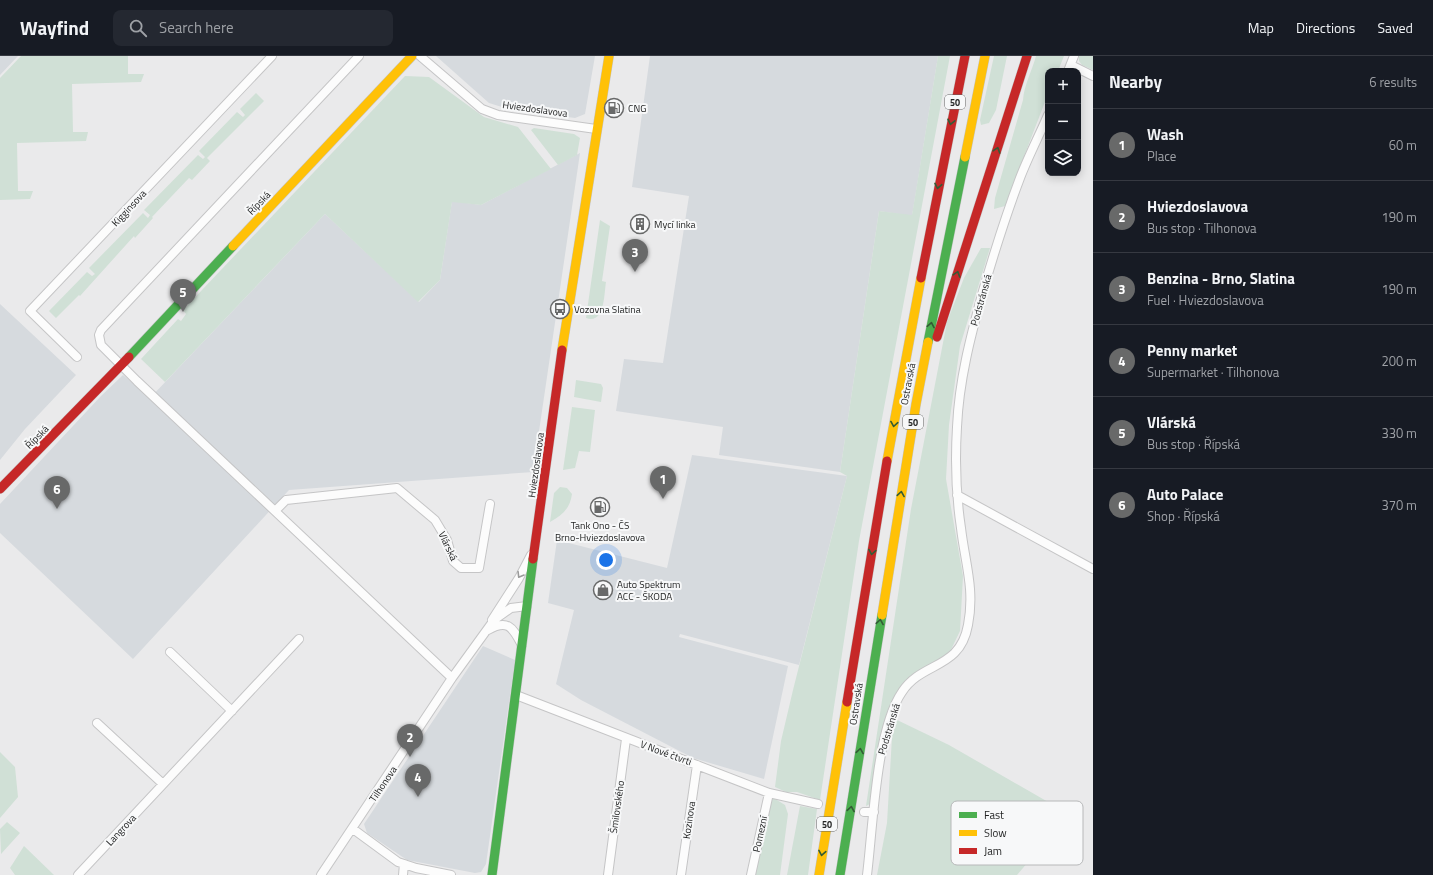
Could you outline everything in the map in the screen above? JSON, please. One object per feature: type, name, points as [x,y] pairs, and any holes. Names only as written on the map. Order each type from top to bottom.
[{"type":"main road","name":"Řípská","points":[[0,489],[121,365],[176,304],[412,56]]},
{"type":"main road","name":"Hviezdoslavova","points":[[492,875],[527,606],[566,330],[596,129],[609,56]]},
{"type":"main road","name":"Ostravská","points":[[819,875],[897,401],[965,56]]},
{"type":"main road","name":"Ostravská","points":[[840,875],[916,404],[985,56]]},
{"type":"main road","name":"50","points":[[916,404],[1027,56]]},
{"type":"street","name":"Kigginsova","points":[[77,357],[30,311],[272,56]]},
{"type":"street","points":[[359,56],[101,330],[101,345],[452,678]]},
{"type":"street","name":"Hviezdoslavova","points":[[420,56],[482,109],[498,115],[596,129]]},
{"type":"street","points":[[1069,68],[1074,56]]},
{"type":"street","points":[[1081,72],[1093,76]]},
{"type":"street","name":"Podstránská","points":[[867,875],[881,752],[893,710],[902,691],[913,680],[954,655],[962,644],[968,627],[970,574],[961,531],[956,495],[956,426],[968,346],[988,274],[1020,177],[1045,122]]},
{"type":"street","name":"Vlárská","points":[[276,510],[286,500],[397,488],[435,520],[447,540],[453,562],[461,568],[478,568],[490,504]]},
{"type":"street","points":[[956,495],[1093,569]]},
{"type":"street","name":"Tilhonova","points":[[484,633],[500,604],[519,578],[536,540]]},
{"type":"street","name":"Tilhonova","points":[[321,875],[452,678],[484,633],[494,620],[503,612],[511,608],[527,606]]},
{"type":"street","name":"Tilhonova","points":[[484,633],[500,624],[508,626],[513,630],[522,645]]},
{"type":"street","name":"Langrova","points":[[78,875],[299,639]]},
{"type":"street","points":[[170,652],[232,711]]},
{"type":"street","name":"V Nové čtvrti","points":[[516,695],[626,739],[769,793],[818,804]]},
{"type":"street","points":[[97,723],[163,784]]},
{"type":"street","name":"Šmilovského","points":[[608,875],[626,739]]},
{"type":"street","name":"Kozinova","points":[[681,875],[697,765]]},
{"type":"street","name":"Pomezní","points":[[751,875],[769,793]]},
{"type":"street","points":[[864,812],[874,812]]},
{"type":"street","points":[[353,829],[393,858],[404,864],[451,875]]},
{"type":"street","points":[[402,875],[404,864]]},
{"type":"shaded area","points":[[0,56],[18,56],[0,75]]},
{"type":"shaded area","points":[[21,56],[128,56],[128,74],[144,74],[141,82],[72,84],[73,132],[88,132],[86,141],[17,143],[18,191],[33,191],[30,199],[0,200],[0,78]]},
{"type":"shaded area","points":[[436,56],[595,56],[585,114],[575,118],[505,108],[489,103]]},
{"type":"shaded area","name":"Vozovna Slatina","points":[[650,56],[938,56],[912,216],[879,211],[840,472],[719,455],[723,427],[616,411],[624,359],[663,363],[689,196],[632,187]]},
{"type":"shaded area","points":[[938,56],[950,56],[859,541],[820,800],[797,792],[786,792],[775,787],[781,741],[847,476],[840,472],[879,211],[912,215]]},
{"type":"shaded area","points":[[994,56],[1007,56],[996,110],[989,123],[981,125],[980,120]]},
{"type":"shaded area","points":[[1036,56],[1064,56],[1059,68],[1045,68],[1045,102],[1005,206],[994,209],[995,198],[1025,89]]},
{"type":"shaded area","points":[[1079,56],[1093,56],[1093,70],[1082,65],[1079,61]]},
{"type":"shaded area","points":[[405,76],[429,77],[484,117],[518,127],[551,169],[481,205],[452,202],[440,280],[418,302],[325,214],[165,382],[141,359],[178,319],[181,321],[186,314],[183,310]]},
{"type":"shaded area","points":[[256,93],[264,101],[207,158],[210,161],[192,180],[189,178],[80,296],[79,295],[56,318],[49,311],[87,272],[92,276],[95,274],[89,268],[143,213],[148,218],[150,215],[144,210],[198,155],[203,159],[205,157],[199,151],[237,112],[243,117],[245,115],[240,109]]},
{"type":"shaded area","points":[[534,128],[574,134],[580,138],[577,155],[558,165],[531,130]]},
{"type":"shaded area","points":[[580,153],[533,472],[289,490],[133,659],[0,533],[0,504],[101,396],[123,375],[150,398],[325,214],[419,302],[440,280],[452,201],[481,205]]},
{"type":"shaded area","points":[[600,220],[610,226],[602,281],[606,282],[604,301],[600,313],[597,317],[592,319],[586,318]]},
{"type":"shaded area","points":[[981,248],[990,248],[960,346],[949,425],[946,479],[963,576],[960,631],[949,654],[910,676],[890,707],[876,756],[870,804],[866,806],[911,509],[947,322],[964,278]]},
{"type":"shaded area","points":[[0,304],[76,375],[25,429],[0,460]]},
{"type":"shaded area","points":[[576,380],[601,384],[603,388],[601,402],[574,397]]},
{"type":"shaded area","points":[[572,407],[595,410],[590,452],[579,451],[575,468],[563,470]]},
{"type":"shaded area","points":[[692,455],[847,476],[799,665],[680,634],[679,637],[788,666],[764,779],[693,758],[581,700],[556,684],[574,610],[548,603],[557,540],[667,568]]},
{"type":"shaded area","points":[[560,487],[567,488],[572,494],[570,503],[559,517],[550,522],[554,493]]},
{"type":"shaded area","points":[[483,646],[515,660],[486,864],[481,872],[475,873],[407,860],[367,833],[364,824]]},
{"type":"shaded area","points":[[895,719],[949,745],[1046,801],[951,801],[951,865],[1026,865],[1017,875],[877,875],[887,823],[892,737],[890,736]]},
{"type":"shaded area","points":[[0,752],[15,767],[18,797],[0,818]]},
{"type":"shaded area","points":[[772,797],[785,805],[788,814],[780,875],[755,875]]},
{"type":"shaded area","points":[[800,806],[817,809],[808,875],[787,875]]},
{"type":"shaded area","points":[[7,822],[20,833],[1,854],[0,829]]},
{"type":"shaded area","points":[[24,846],[54,875],[15,875],[10,868]]},
{"type":"traffic: fast","points":[[928,342],[965,157]]},
{"type":"traffic: fast","points":[[129,357],[233,246]]},
{"type":"traffic: fast","points":[[492,875],[533,559]]},
{"type":"traffic: fast","points":[[840,875],[882,615]]},
{"type":"traffic: slow","points":[[233,246],[412,56]]},
{"type":"traffic: slow","points":[[562,350],[609,56]]},
{"type":"traffic: slow","points":[[965,157],[985,56]]},
{"type":"traffic: slow","points":[[887,461],[921,278]]},
{"type":"traffic: slow","points":[[882,615],[916,404],[928,342]]},
{"type":"traffic: slow","points":[[819,875],[847,702]]},
{"type":"traffic: jam","points":[[921,278],[965,56]]},
{"type":"traffic: jam","points":[[937,337],[1027,56]]},
{"type":"traffic: jam","points":[[533,559],[562,350]]},
{"type":"traffic: jam","points":[[0,489],[129,357]]},
{"type":"traffic: jam","points":[[847,702],[887,461]]},
{"type":"place","name":"CNG","points":[[614,108]]},
{"type":"place","name":"Mycí linka","points":[[640,224]]},
{"type":"place","name":"Benzina - Brno, Slatina","points":[[635,272]]},
{"type":"place","name":"Vozovna Slatina","points":[[560,309]]},
{"type":"place","name":"Vlárská","points":[[183,312]]},
{"type":"place","name":"Wash","points":[[663,499]]},
{"type":"place","name":"Tank Ono - ČS Brno-Hviezdoslavova","points":[[600,507]]},
{"type":"place","name":"Auto Palace","points":[[57,509]]},
{"type":"place","name":"Auto Spektrum ACC - ŠKODA","points":[[603,590]]},
{"type":"place","name":"Hviezdoslavova","points":[[410,757]]},
{"type":"place","name":"Penny market","points":[[418,797]]}]
